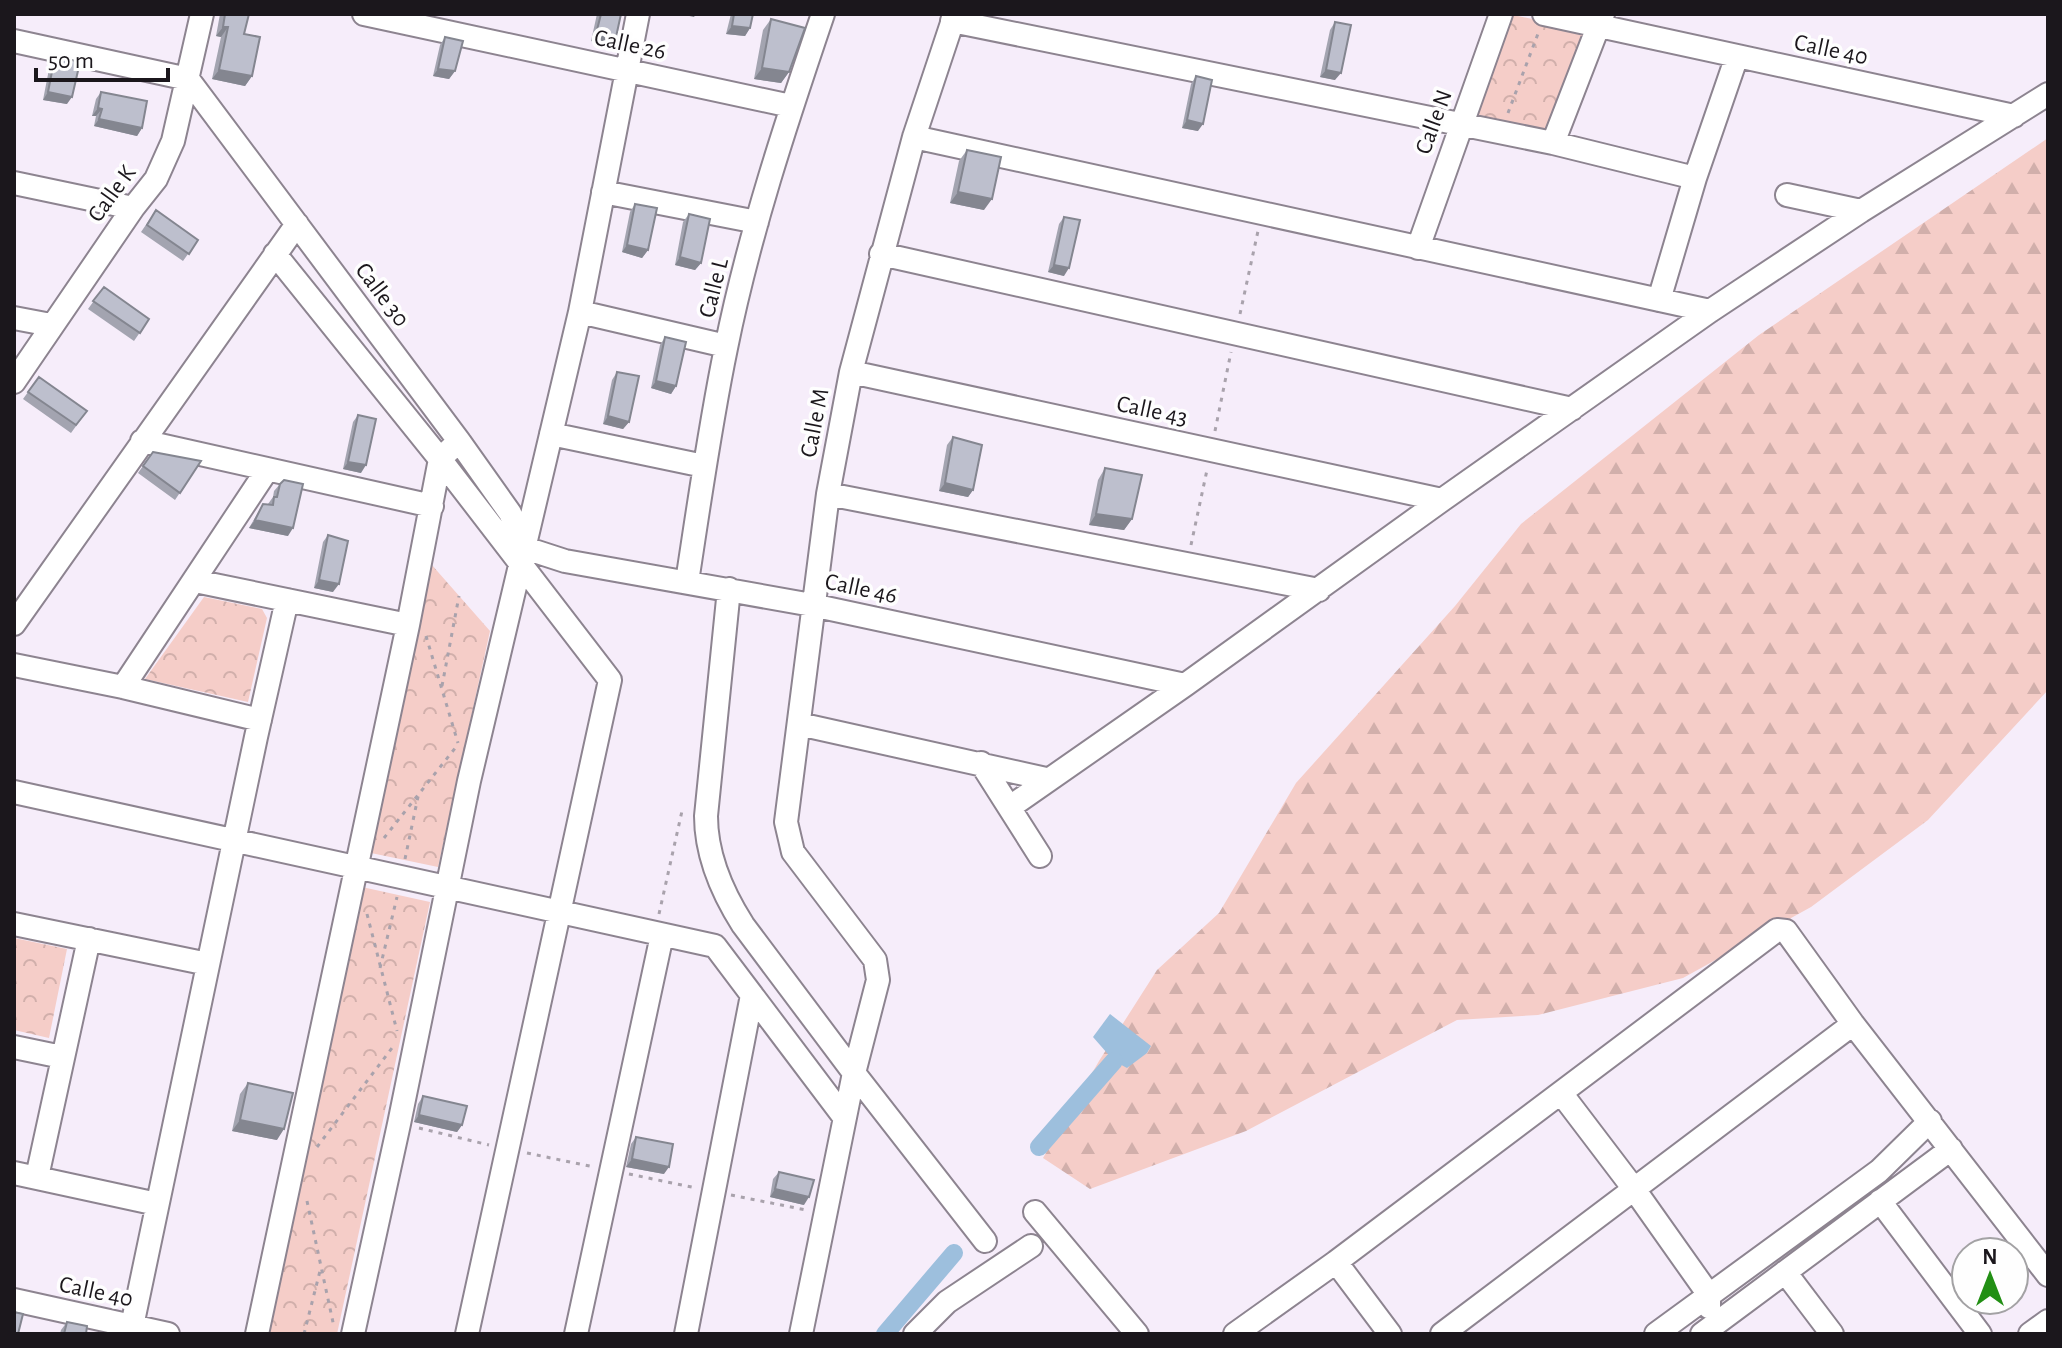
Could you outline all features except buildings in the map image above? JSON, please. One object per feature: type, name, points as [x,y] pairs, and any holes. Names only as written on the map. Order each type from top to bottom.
[{"type":"street","name":"Calle K","points":[[14,382],[156,179],[173,141],[202,14]]},
{"type":"street","name":"Calle 26","points":[[364,14],[791,106]]},
{"type":"street","points":[[353,1334],[469,781],[580,312],[638,14]]},
{"type":"street","name":"Calle L","points":[[687,582],[726,346],[757,222],[791,106],[823,14]]},
{"type":"street","name":"Calle N","points":[[1418,248],[1501,14]]},
{"type":"street","name":"Calle 40","points":[[1545,14],[1600,20],[1737,56],[2014,116]]},
{"type":"street","points":[[953,18],[1553,143],[1695,178]]},
{"type":"street","name":"Calle M","points":[[854,1073],[878,970],[875,960],[793,852],[786,822],[828,494],[851,372],[914,137],[953,18]]},
{"type":"street","points":[[1553,143],[1600,20]]},
{"type":"street","points":[[14,41],[188,79]]},
{"type":"street","points":[[1659,300],[1695,178],[1737,56]]},
{"type":"street","name":"Calle 30","points":[[188,79],[510,513],[522,556]]},
{"type":"street","points":[[1010,807],[1710,311],[1861,211],[2048,94]]},
{"type":"street","points":[[173,141],[191,125],[202,124],[220,128],[233,139]]},
{"type":"street","points":[[914,137],[1710,311]]},
{"type":"street","points":[[14,183],[133,208]]},
{"type":"street","points":[[603,192],[757,222]]},
{"type":"street","points":[[1787,195],[1861,211]]},
{"type":"street","points":[[14,624],[297,224]]},
{"type":"street","points":[[275,254],[522,556],[610,680],[467,1334]]},
{"type":"street","points":[[881,254],[1572,409]]},
{"type":"street","points":[[580,312],[726,346]]},
{"type":"street","points":[[14,318],[51,325]]},
{"type":"street","name":"Calle 43","points":[[851,372],[1442,500]]},
{"type":"street","points":[[551,434],[704,466]]},
{"type":"street","points":[[142,441],[432,506]]},
{"type":"street","points":[[257,1334],[413,603],[440,459],[459,441]]},
{"type":"street","points":[[123,687],[267,470]]},
{"type":"street","points":[[828,494],[1319,590]]},
{"type":"street","name":"Calle 46","points":[[522,556],[812,605],[1185,685]]},
{"type":"street","points":[[195,581],[408,625]]},
{"type":"street","points":[[729,589],[715,713],[706,838],[715,870],[743,925],[985,1241]]},
{"type":"street","points":[[132,1326],[287,600]]},
{"type":"street","points":[[14,665],[260,720]]},
{"type":"street","points":[[799,724],[1046,779]]},
{"type":"street","points":[[981,763],[1040,856]]},
{"type":"street","points":[[14,792],[715,946],[844,1117]]},
{"type":"street","points":[[14,924],[208,964]]},
{"type":"street","points":[[715,946],[743,925]]},
{"type":"street","points":[[1235,1334],[1336,1262],[1777,930],[1786,931],[1853,1024],[2048,1275]]},
{"type":"street","points":[[576,1334],[612,1171],[658,934]]},
{"type":"street","points":[[37,1177],[89,939]]},
{"type":"street","points":[[686,1334],[752,995]]},
{"type":"street","points":[[1442,1334],[1853,1024]]},
{"type":"street","points":[[743,1048],[759,1035],[781,1033]]},
{"type":"street","points":[[14,1047],[62,1057]]},
{"type":"street","points":[[801,1334],[854,1073]]},
{"type":"street","points":[[1561,1093],[1709,1295],[1705,1332]]},
{"type":"street","points":[[1656,1334],[1879,1171],[1930,1121]]},
{"type":"street","points":[[1705,1332],[1951,1149]]},
{"type":"street","points":[[14,1173],[157,1204]]},
{"type":"street","points":[[1880,1201],[1980,1334]]},
{"type":"street","points":[[1035,1212],[1137,1334]]},
{"type":"street","points":[[915,1334],[947,1302],[1031,1246]]},
{"type":"street","points":[[1336,1262],[1390,1334]]},
{"type":"street","points":[[1785,1272],[1832,1334]]},
{"type":"street","points":[[1709,1295],[1749,1299]]},
{"type":"street","name":"Calle 40","points":[[14,1300],[168,1334]]},
{"type":"street","points":[[2030,1334],[2048,1321]]},
{"type":"path","points":[[1501,132],[1545,14]]},
{"type":"path","points":[[1187,564],[1262,213]]},
{"type":"path","points":[[441,690],[459,596]]},
{"type":"path","points":[[413,603],[420,615],[469,781]]},
{"type":"path","points":[[383,839],[458,744]]},
{"type":"path","points":[[658,934],[682,811]]},
{"type":"path","points":[[312,1154],[399,1038],[365,906]]},
{"type":"path","points":[[411,1126],[497,1147]]},
{"type":"path","points":[[521,1152],[825,1215]]},
{"type":"path","points":[[307,1201],[336,1334]]},
{"type":"path","points":[[304,1334],[320,1271]]},
{"type":"green space","points":[[1508,14],[1586,30],[1548,136],[1469,117]]},
{"type":"green space","points":[[2048,138],[2048,690],[1928,820],[1811,907],[1683,978],[1538,1015],[1457,1020],[1246,1131],[1090,1189],[1043,1158],[1099,1061],[1157,970],[1219,913],[1296,783],[1455,606],[1521,524],[1759,335]]},
{"type":"green space","points":[[431,564],[490,631],[438,867],[371,853]]},
{"type":"green space","points":[[204,597],[262,609],[267,618],[248,702],[145,679]]},
{"type":"green space","points":[[362,887],[430,902],[337,1334],[266,1334]]},
{"type":"green space","points":[[14,938],[67,949],[49,1038],[14,1030]]},
{"type":"water","points":[[1110,1014],[1151,1046],[1147,1053],[1127,1068],[1114,1061],[1093,1037]]},
{"type":"waterway","points":[[1039,1147],[1114,1061]]},
{"type":"waterway","points":[[885,1334],[954,1253]]}]
